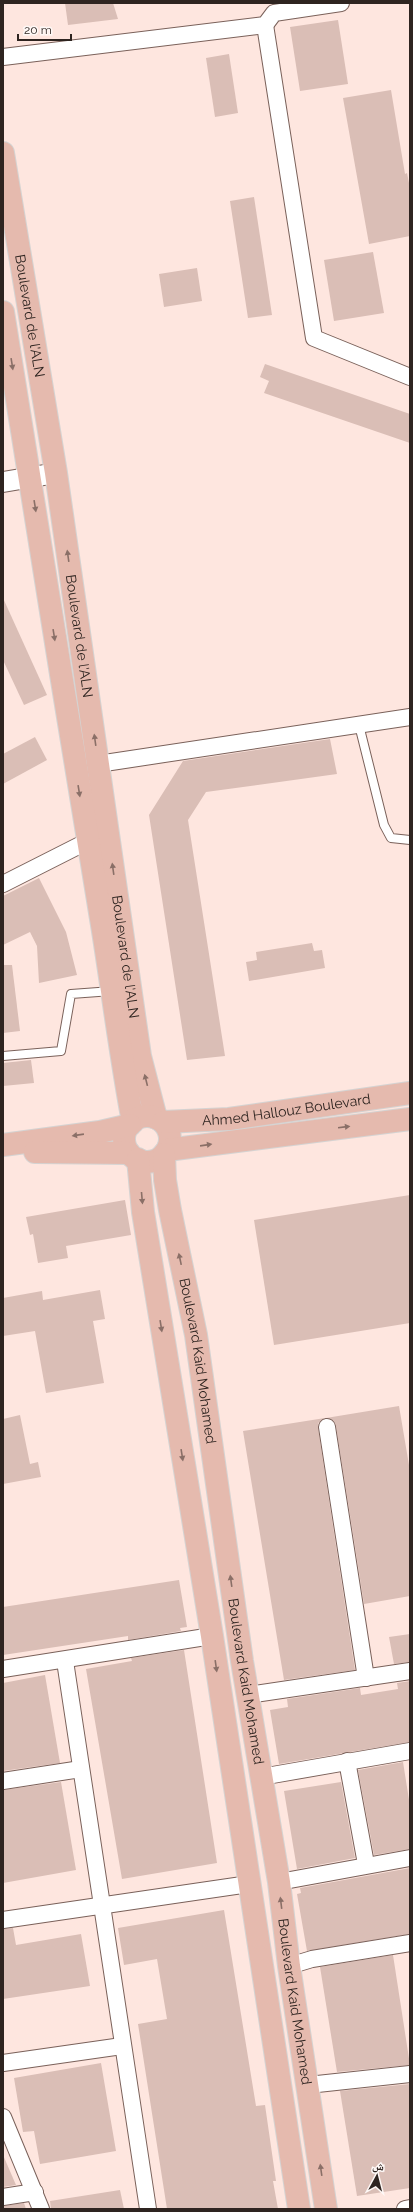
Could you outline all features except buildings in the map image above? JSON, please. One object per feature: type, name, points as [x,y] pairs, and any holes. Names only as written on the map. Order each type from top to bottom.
[{"type":"main road","name":"Boulevard de l'ALN","points":[[3,153],[56,473],[140,1056],[159,1120]]},
{"type":"main road","name":"Boulevard de l'ALN","points":[[3,312],[113,991],[132,1124]]},
{"type":"main road","points":[[100,1132],[117,1107],[125,1078]]},
{"type":"main road","name":"Ahmed Hallouz Boulevard","points":[[159,1120],[229,1119],[410,1093]]},
{"type":"main road","points":[[3,1145],[100,1132],[132,1124],[144,1117],[159,1120],[169,1132],[170,1138],[166,1152],[149,1162],[134,1156],[3,1152]]},
{"type":"main road","name":"Ahmed Hallouz Boulevard","points":[[166,1152],[410,1119]]},
{"type":"main road","points":[[132,1124],[124,1136],[124,1142],[134,1156]]},
{"type":"main road","name":"Boulevard Kaid Mohamed","points":[[166,1152],[165,1180],[196,1335],[248,1695],[279,1882],[289,1966],[326,2209]]},
{"type":"main road","name":"Boulevard Kaid Mohamed","points":[[134,1156],[212,1636],[299,2209]]},
{"type":"street","points":[[341,3],[274,13],[265,25],[314,338],[410,377]]},
{"type":"street","points":[[3,57],[265,25]]},
{"type":"street","points":[[3,482],[56,473]]},
{"type":"street","points":[[98,764],[410,717]]},
{"type":"street","points":[[3,884],[88,841]]},
{"type":"street","points":[[327,1427],[366,1678]]},
{"type":"street","points":[[3,1669],[64,1661],[212,1636]]},
{"type":"street","points":[[64,1661],[82,1769],[103,1906],[122,2046],[148,2209]]},
{"type":"street","points":[[248,1695],[410,1671]]},
{"type":"street","points":[[262,1777],[410,1751]]},
{"type":"street","points":[[347,1761],[366,1864]]},
{"type":"street","points":[[3,1781],[82,1769]]},
{"type":"street","points":[[279,1882],[366,1864],[410,1858]]},
{"type":"street","points":[[3,1920],[249,1884]]},
{"type":"street","points":[[289,1966],[312,1959],[410,1943]]},
{"type":"street","points":[[3,2063],[122,2046]]},
{"type":"street","points":[[308,2085],[410,2074]]},
{"type":"street","points":[[3,2117],[41,2209]]},
{"type":"street","points":[[3,2197],[35,2192]]},
{"type":"street","points":[[405,2209],[410,2208]]},
{"type":"lane","points":[[359,725],[384,825],[391,838],[410,840]]},
{"type":"lane","points":[[3,1056],[61,1051],[71,994],[113,991]]}]
